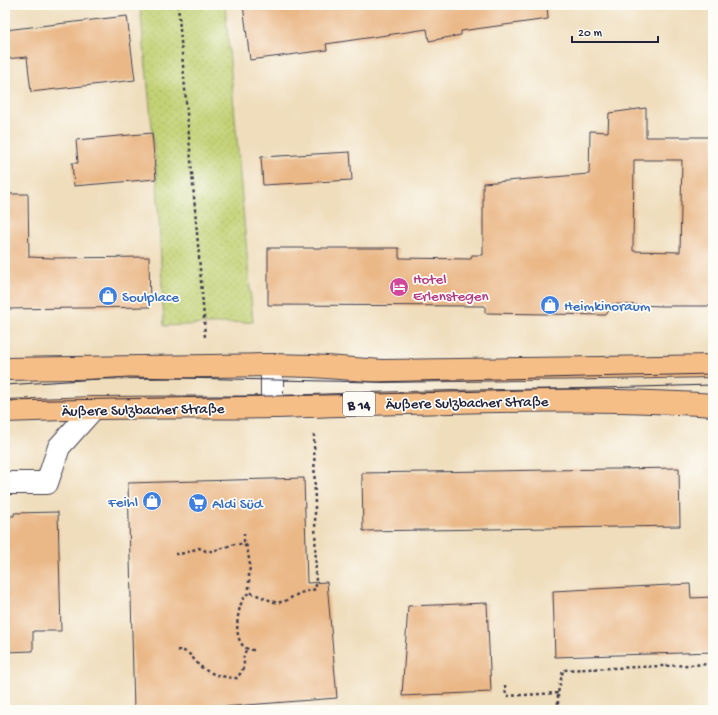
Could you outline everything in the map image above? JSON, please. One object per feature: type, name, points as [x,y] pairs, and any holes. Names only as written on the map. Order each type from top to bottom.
[{"type":"main road","name":"B 14","points":[[5,368],[272,365],[382,370],[713,366]]},
{"type":"main road","name":"Äußere Sulzbacher Straße","points":[[5,411],[94,408],[272,407],[581,400],[713,405]]},
{"type":"lane","points":[[272,365],[272,407]]},
{"type":"lane","points":[[5,483],[47,483],[59,448],[94,408]]},
{"type":"path","points":[[178,5],[204,317]]},
{"type":"path","points":[[249,592],[277,602],[285,601],[300,593],[316,589],[314,529],[314,405]]},
{"type":"path","points":[[244,533],[244,541],[248,547],[250,565],[249,592],[243,600],[240,608],[238,618],[238,637],[246,649],[254,650]]},
{"type":"path","points":[[174,554],[186,553],[199,548],[206,551],[213,551],[235,544],[242,544],[248,547]]},
{"type":"path","points":[[177,650],[183,650],[190,654],[204,670],[229,678],[238,678],[244,666],[243,654],[246,649]]},
{"type":"path","points":[[558,710],[558,693],[563,670],[713,664]]},
{"type":"path","points":[[505,685],[506,696],[558,693]]},
{"type":"green space","points":[[140,5],[225,5],[253,322],[164,326],[157,179]]},
{"type":"building","points":[[243,5],[547,5],[548,19],[461,31],[461,35],[429,41],[427,29],[326,44],[327,50],[250,60]]},
{"type":"building","points":[[127,16],[135,80],[31,92],[27,57],[5,59],[5,30]]},
{"type":"building","points":[[646,108],[646,137],[713,137],[713,306],[613,304],[606,315],[485,313],[485,306],[268,305],[268,248],[399,248],[399,258],[471,259],[472,255],[483,255],[483,183],[589,174],[590,131],[608,132],[609,113]],"holes":[[[634,160],[682,160],[680,252],[633,251]]]},
{"type":"building","points":[[152,133],[156,179],[74,186],[72,163],[78,163],[76,140]]},
{"type":"building","points":[[350,152],[352,180],[263,185],[261,157]]},
{"type":"building","points":[[5,194],[28,194],[29,257],[149,257],[150,307],[5,309]]},
{"type":"building","points":[[679,468],[680,526],[363,531],[362,473]]},
{"type":"building","points":[[304,478],[307,583],[327,582],[337,698],[183,710],[134,710],[128,483]]},
{"type":"building","points":[[58,512],[61,631],[33,631],[33,651],[5,652],[5,516],[14,516],[14,513]]},
{"type":"building","points":[[690,584],[691,598],[713,597],[713,652],[555,657],[553,591]]},
{"type":"building","points":[[487,603],[491,692],[402,696],[408,606]]},
{"type":"tram line","points":[[5,385],[129,377],[374,382],[713,374]]},
{"type":"tram line","points":[[5,401],[375,394],[713,385]]},
{"type":"place","name":"Hotel Erlenstegen","points":[[399,287]]},
{"type":"place","name":"Soulplace","points":[[108,296]]},
{"type":"place","name":"Heimkinoraum","points":[[550,305]]},
{"type":"place","name":"Feihl","points":[[152,501]]},
{"type":"place","name":"Aldi Süd","points":[[198,503]]}]
